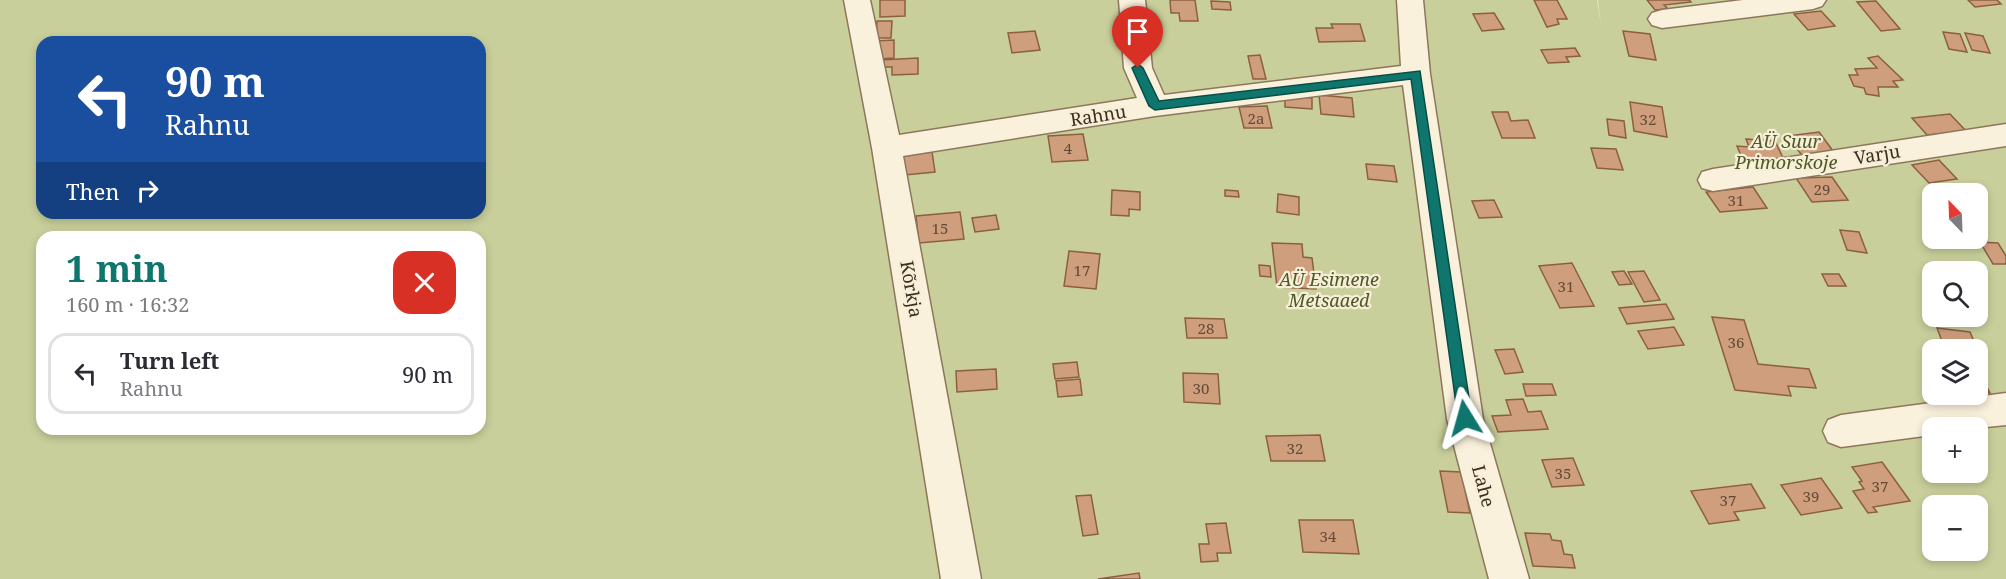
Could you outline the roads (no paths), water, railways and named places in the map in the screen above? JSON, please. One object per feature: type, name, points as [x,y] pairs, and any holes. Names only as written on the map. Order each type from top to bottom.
[{"type":"street","name":"Kõrkja","points":[[857,0],[888,148],[961,579]]},
{"type":"street","points":[[1132,0],[1138,68],[1155,106]]},
{"type":"street","name":"Lahe","points":[[1410,0],[1416,74],[1465,418],[1509,579]]},
{"type":"street","points":[[1662,19],[1813,0]]},
{"type":"street","name":"Rahnu","points":[[888,148],[1155,106],[1416,74]]},
{"type":"street","name":"Varju","points":[[1713,180],[2006,135]]},
{"type":"street","points":[[1841,431],[2006,409]]},
{"type":"park label","name":"AÜ Suur Primorskoje","points":[[1786,151]]},
{"type":"park label","name":"AÜ Esimene Metsaaed","points":[[1329,289]]}]
